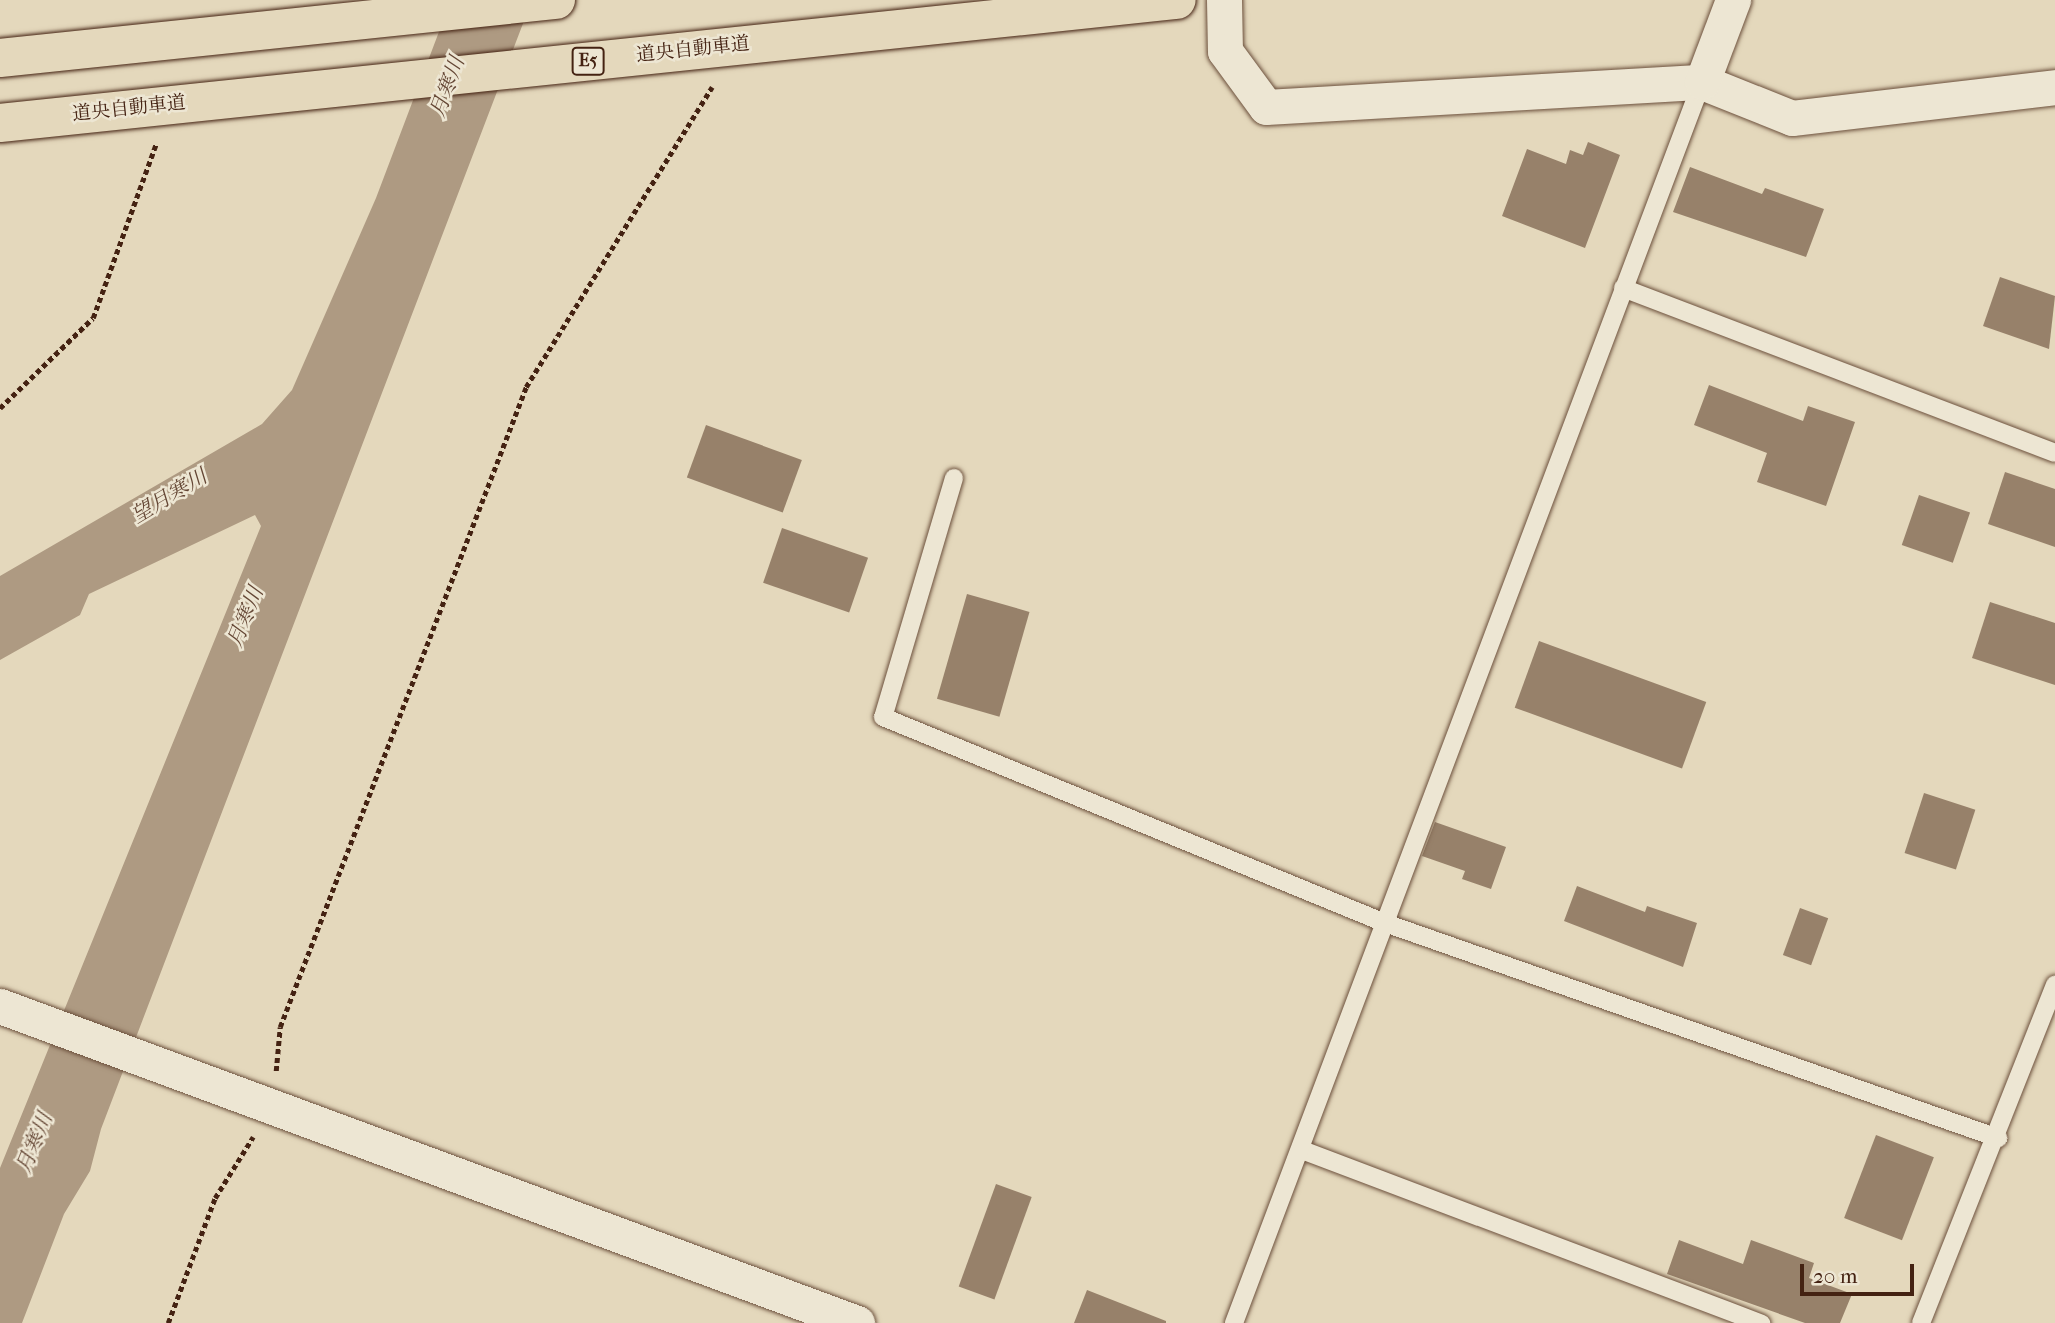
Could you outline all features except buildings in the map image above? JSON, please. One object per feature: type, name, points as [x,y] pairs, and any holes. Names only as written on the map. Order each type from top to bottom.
[{"type":"highway","points":[[0,58],[556,0]]},
{"type":"highway","name":"道央自動車道","points":[[0,122],[1177,0]]},
{"type":"street","points":[[1224,0],[1225,51],[1266,107],[1702,82],[1792,118],[2055,87]]},
{"type":"street","points":[[1702,82],[1733,0]]},
{"type":"street","points":[[0,1006],[857,1323]]},
{"type":"lane","points":[[1234,1323],[1303,1150],[1385,923],[1702,82]]},
{"type":"lane","points":[[1623,288],[2055,453]]},
{"type":"lane","points":[[954,478],[883,717],[1385,923],[1998,1138]]},
{"type":"lane","points":[[1921,1323],[1998,1138],[2055,985]]},
{"type":"lane","points":[[1303,1150],[1761,1323]]},
{"type":"path","points":[[168,1323],[215,1198],[273,1105],[280,1027],[526,387],[715,83]]},
{"type":"path","points":[[0,408],[93,318],[158,140]]},
{"type":"water","points":[[451,0],[532,0],[101,1129],[90,1171],[64,1214],[22,1323],[0,1323],[0,1168],[261,526],[255,515],[89,594],[80,615],[0,660],[0,576],[262,424],[292,390],[376,198]]},
{"type":"water label","name":"月寒川","points":[[447,87]]},
{"type":"water label","name":"望月寒川","points":[[169,496]]},
{"type":"water label","name":"月寒川","points":[[245,617]]},
{"type":"water label","name":"月寒川","points":[[34,1143]]}]
